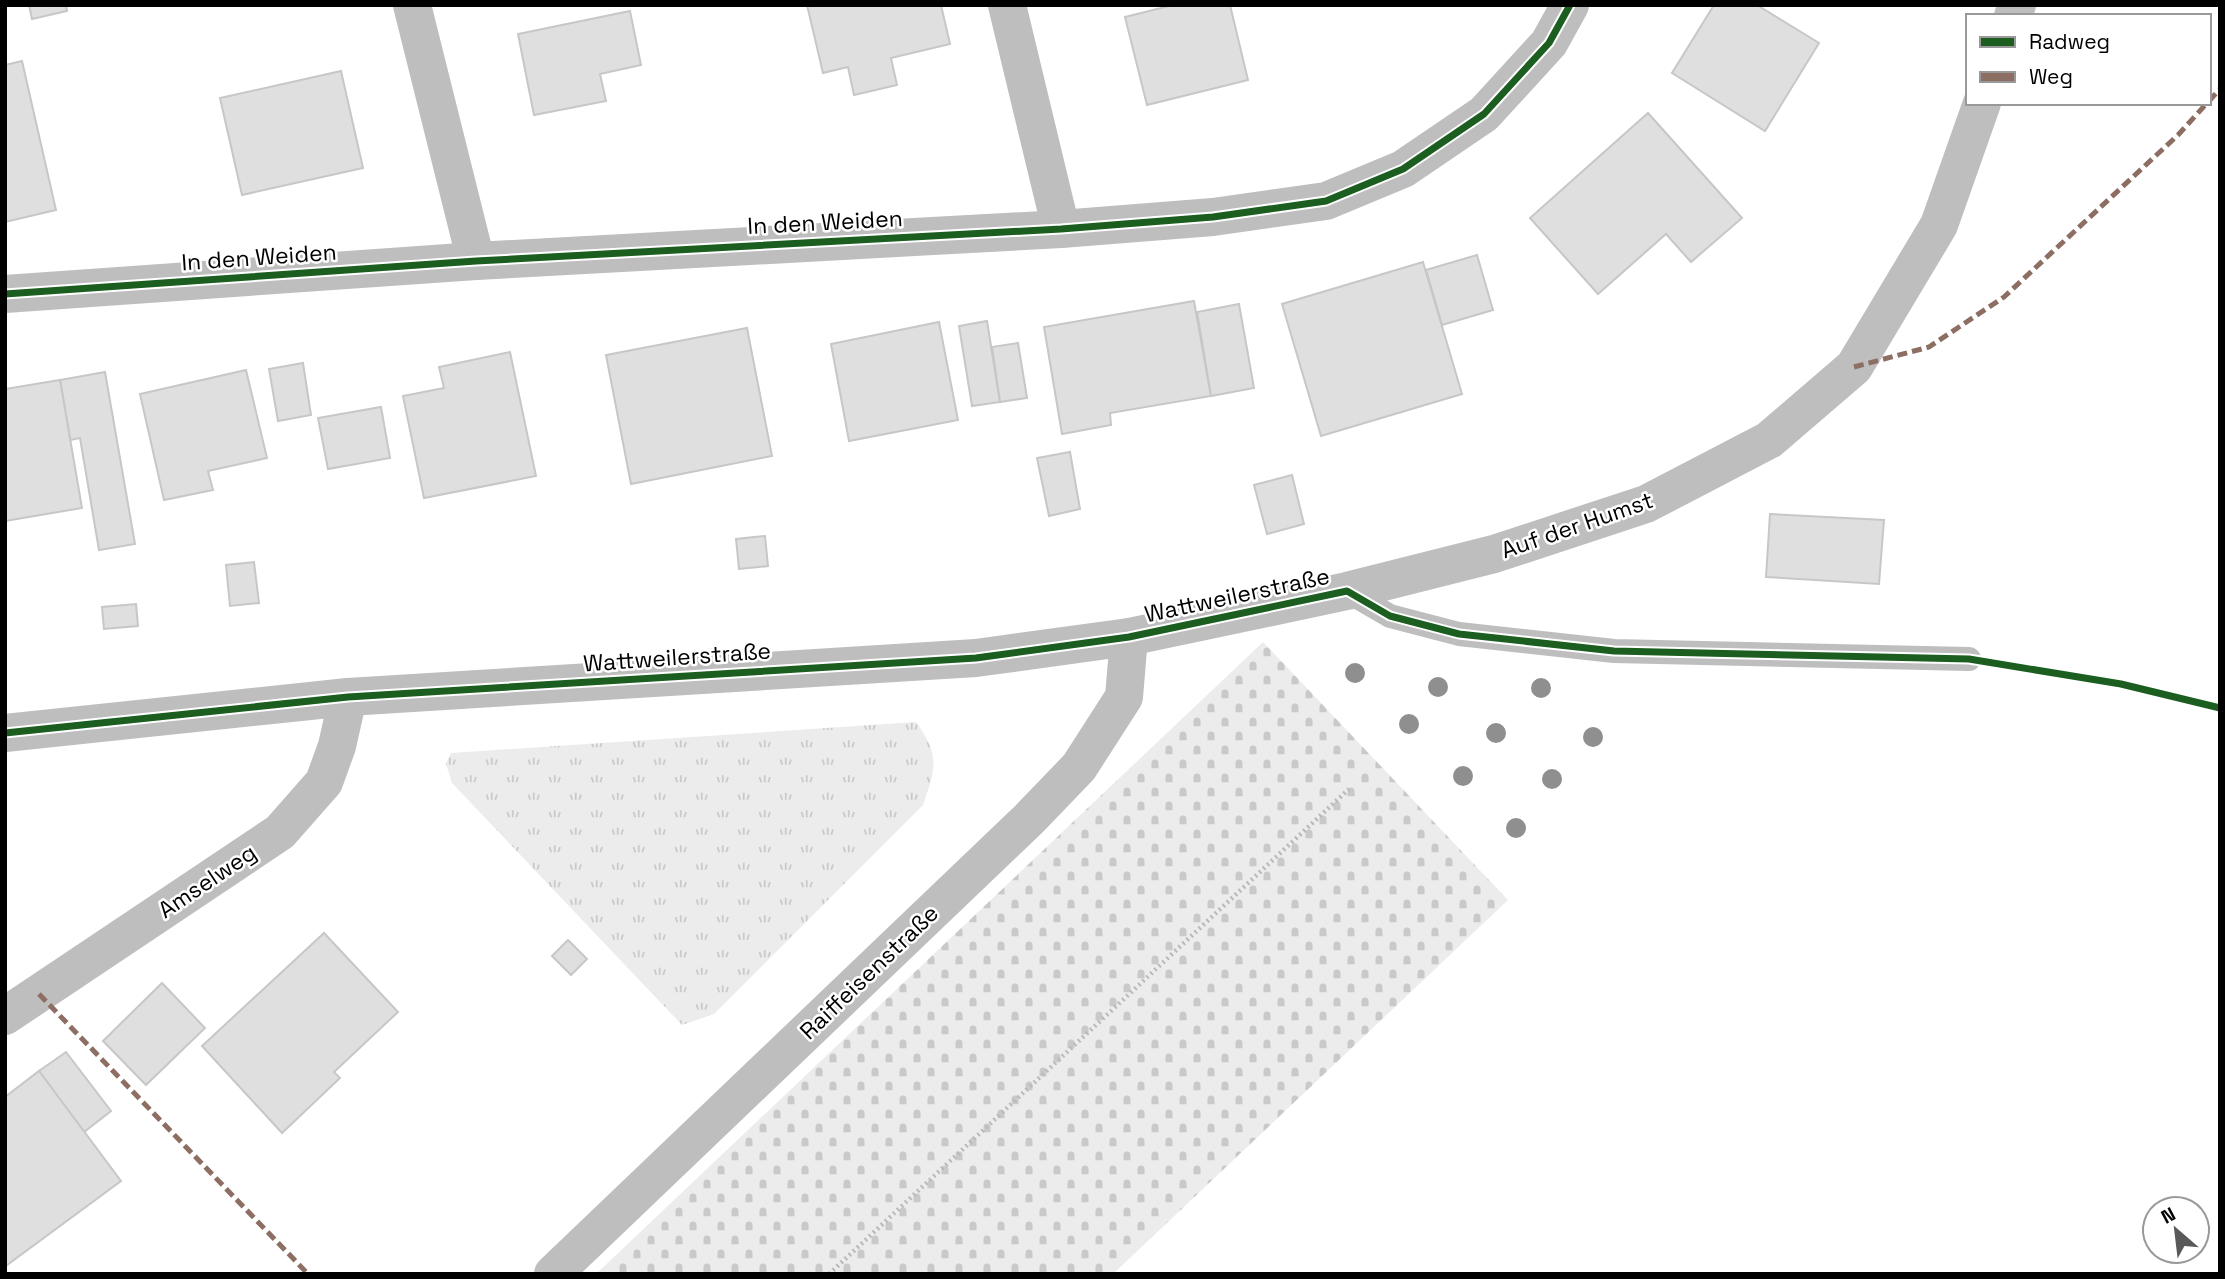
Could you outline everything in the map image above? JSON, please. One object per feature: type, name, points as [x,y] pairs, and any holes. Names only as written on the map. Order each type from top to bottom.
[{"type":"street","points":[[412,5],[476,261]]},
{"type":"street","points":[[1007,5],[1061,229]]},
{"type":"street","name":"In den Weiden","points":[[5,293],[476,261],[1061,229],[1213,217],[1326,201],[1403,169],[1484,114],[1549,43],[1570,5]]},
{"type":"street","name":"Auf der Humst","points":[[1347,591],[1494,554],[1646,504],[1769,440],[1854,367],[1939,225],[1981,105]]},
{"type":"street","name":"Wattweilerstraße","points":[[5,733],[348,697],[976,658],[1129,637],[1347,591]]},
{"type":"street","name":"Raiffeisenstraße","points":[[553,1274],[1019,828],[1079,767],[1124,697],[1129,637]]},
{"type":"street","name":"Amselweg","points":[[5,1016],[280,832],[324,782],[337,746],[348,697]]},
{"type":"lane","points":[[1347,591],[1391,616],[1459,634],[1485,637],[1614,651],[1969,659]]},
{"type":"path","points":[[830,1274],[1349,789]]},
{"type":"green space","points":[[1263,642],[1508,900],[1113,1274],[596,1274]]},
{"type":"green space","points":[[916,722],[929,744],[933,762],[931,781],[923,805],[714,1014],[682,1025],[452,783],[446,764],[451,753]]},
{"type":"building","points":[[29,5],[66,5],[67,11],[32,19]]},
{"type":"building","points":[[807,5],[941,5],[950,44],[891,58],[897,85],[854,95],[848,67],[823,73]]},
{"type":"building","points":[[1173,5],[1230,5],[1248,80],[1147,105],[1125,17]]},
{"type":"building","points":[[1714,5],[1757,5],[1819,43],[1765,131],[1672,73]]},
{"type":"building","points":[[630,11],[641,65],[600,74],[606,101],[534,115],[518,34]]},
{"type":"building","points":[[22,61],[56,210],[5,222],[5,65]]},
{"type":"building","points":[[341,71],[363,168],[242,195],[220,98]]},
{"type":"building","points":[[1648,113],[1742,218],[1691,262],[1666,234],[1598,294],[1530,218]]},
{"type":"building","points":[[1477,255],[1493,310],[1442,325],[1426,270]]},
{"type":"building","points":[[1423,262],[1462,394],[1321,436],[1282,304]]},
{"type":"building","points":[[1194,301],[1211,396],[1110,413],[1111,425],[1062,434],[1044,327]]},
{"type":"building","points":[[1239,304],[1254,388],[1211,396],[1197,312]]},
{"type":"building","points":[[987,321],[1000,402],[972,406],[959,326]]},
{"type":"building","points":[[939,322],[958,420],[849,441],[831,344]]},
{"type":"building","points":[[747,328],[772,456],[631,484],[606,355]]},
{"type":"building","points":[[1018,343],[1027,398],[1000,402],[992,347]]},
{"type":"building","points":[[510,352],[536,476],[424,498],[403,396],[444,388],[439,367]]},
{"type":"building","points":[[303,363],[311,415],[278,421],[269,369]]},
{"type":"building","points":[[246,370],[267,458],[208,471],[213,490],[164,500],[140,394]]},
{"type":"building","points":[[105,372],[135,544],[99,550],[80,438],[70,440],[60,380]]},
{"type":"building","points":[[60,380],[82,508],[5,521],[5,389]]},
{"type":"building","points":[[381,407],[390,458],[328,469],[318,418]]},
{"type":"building","points":[[1070,452],[1080,509],[1049,516],[1037,458]]},
{"type":"building","points":[[1292,475],[1304,524],[1267,534],[1254,485]]},
{"type":"building","points":[[1770,514],[1884,520],[1879,584],[1766,577]]},
{"type":"building","points":[[765,536],[768,566],[739,569],[736,539]]},
{"type":"building","points":[[254,562],[259,603],[230,606],[226,565]]},
{"type":"building","points":[[136,604],[138,626],[104,629],[102,607]]},
{"type":"building","points":[[324,933],[398,1012],[334,1072],[340,1078],[282,1133],[202,1046]]},
{"type":"building","points":[[568,940],[587,959],[571,975],[552,956]]},
{"type":"building","points":[[162,983],[205,1028],[146,1085],[103,1041]]},
{"type":"building","points":[[66,1052],[111,1111],[84,1132],[39,1071]]},
{"type":"building","points":[[39,1071],[121,1181],[7,1265],[5,1097]]},
{"type":"marked path","points":[[2211,99],[2220,89]]},
{"type":"marked path","points":[[1854,367],[1929,347],[2004,297],[2178,135],[2205,105]]},
{"type":"marked path","points":[[39,994],[308,1274]]},
{"type":"cycle path","points":[[5,294],[476,261],[1061,229],[1213,217],[1326,201],[1403,169],[1484,114],[1549,43],[1570,5]]},
{"type":"cycle path","points":[[5,733],[348,697],[976,658],[1129,637],[1347,591],[1390,616],[1459,634],[1614,651],[1969,659],[2121,684],[2220,708]]}]
